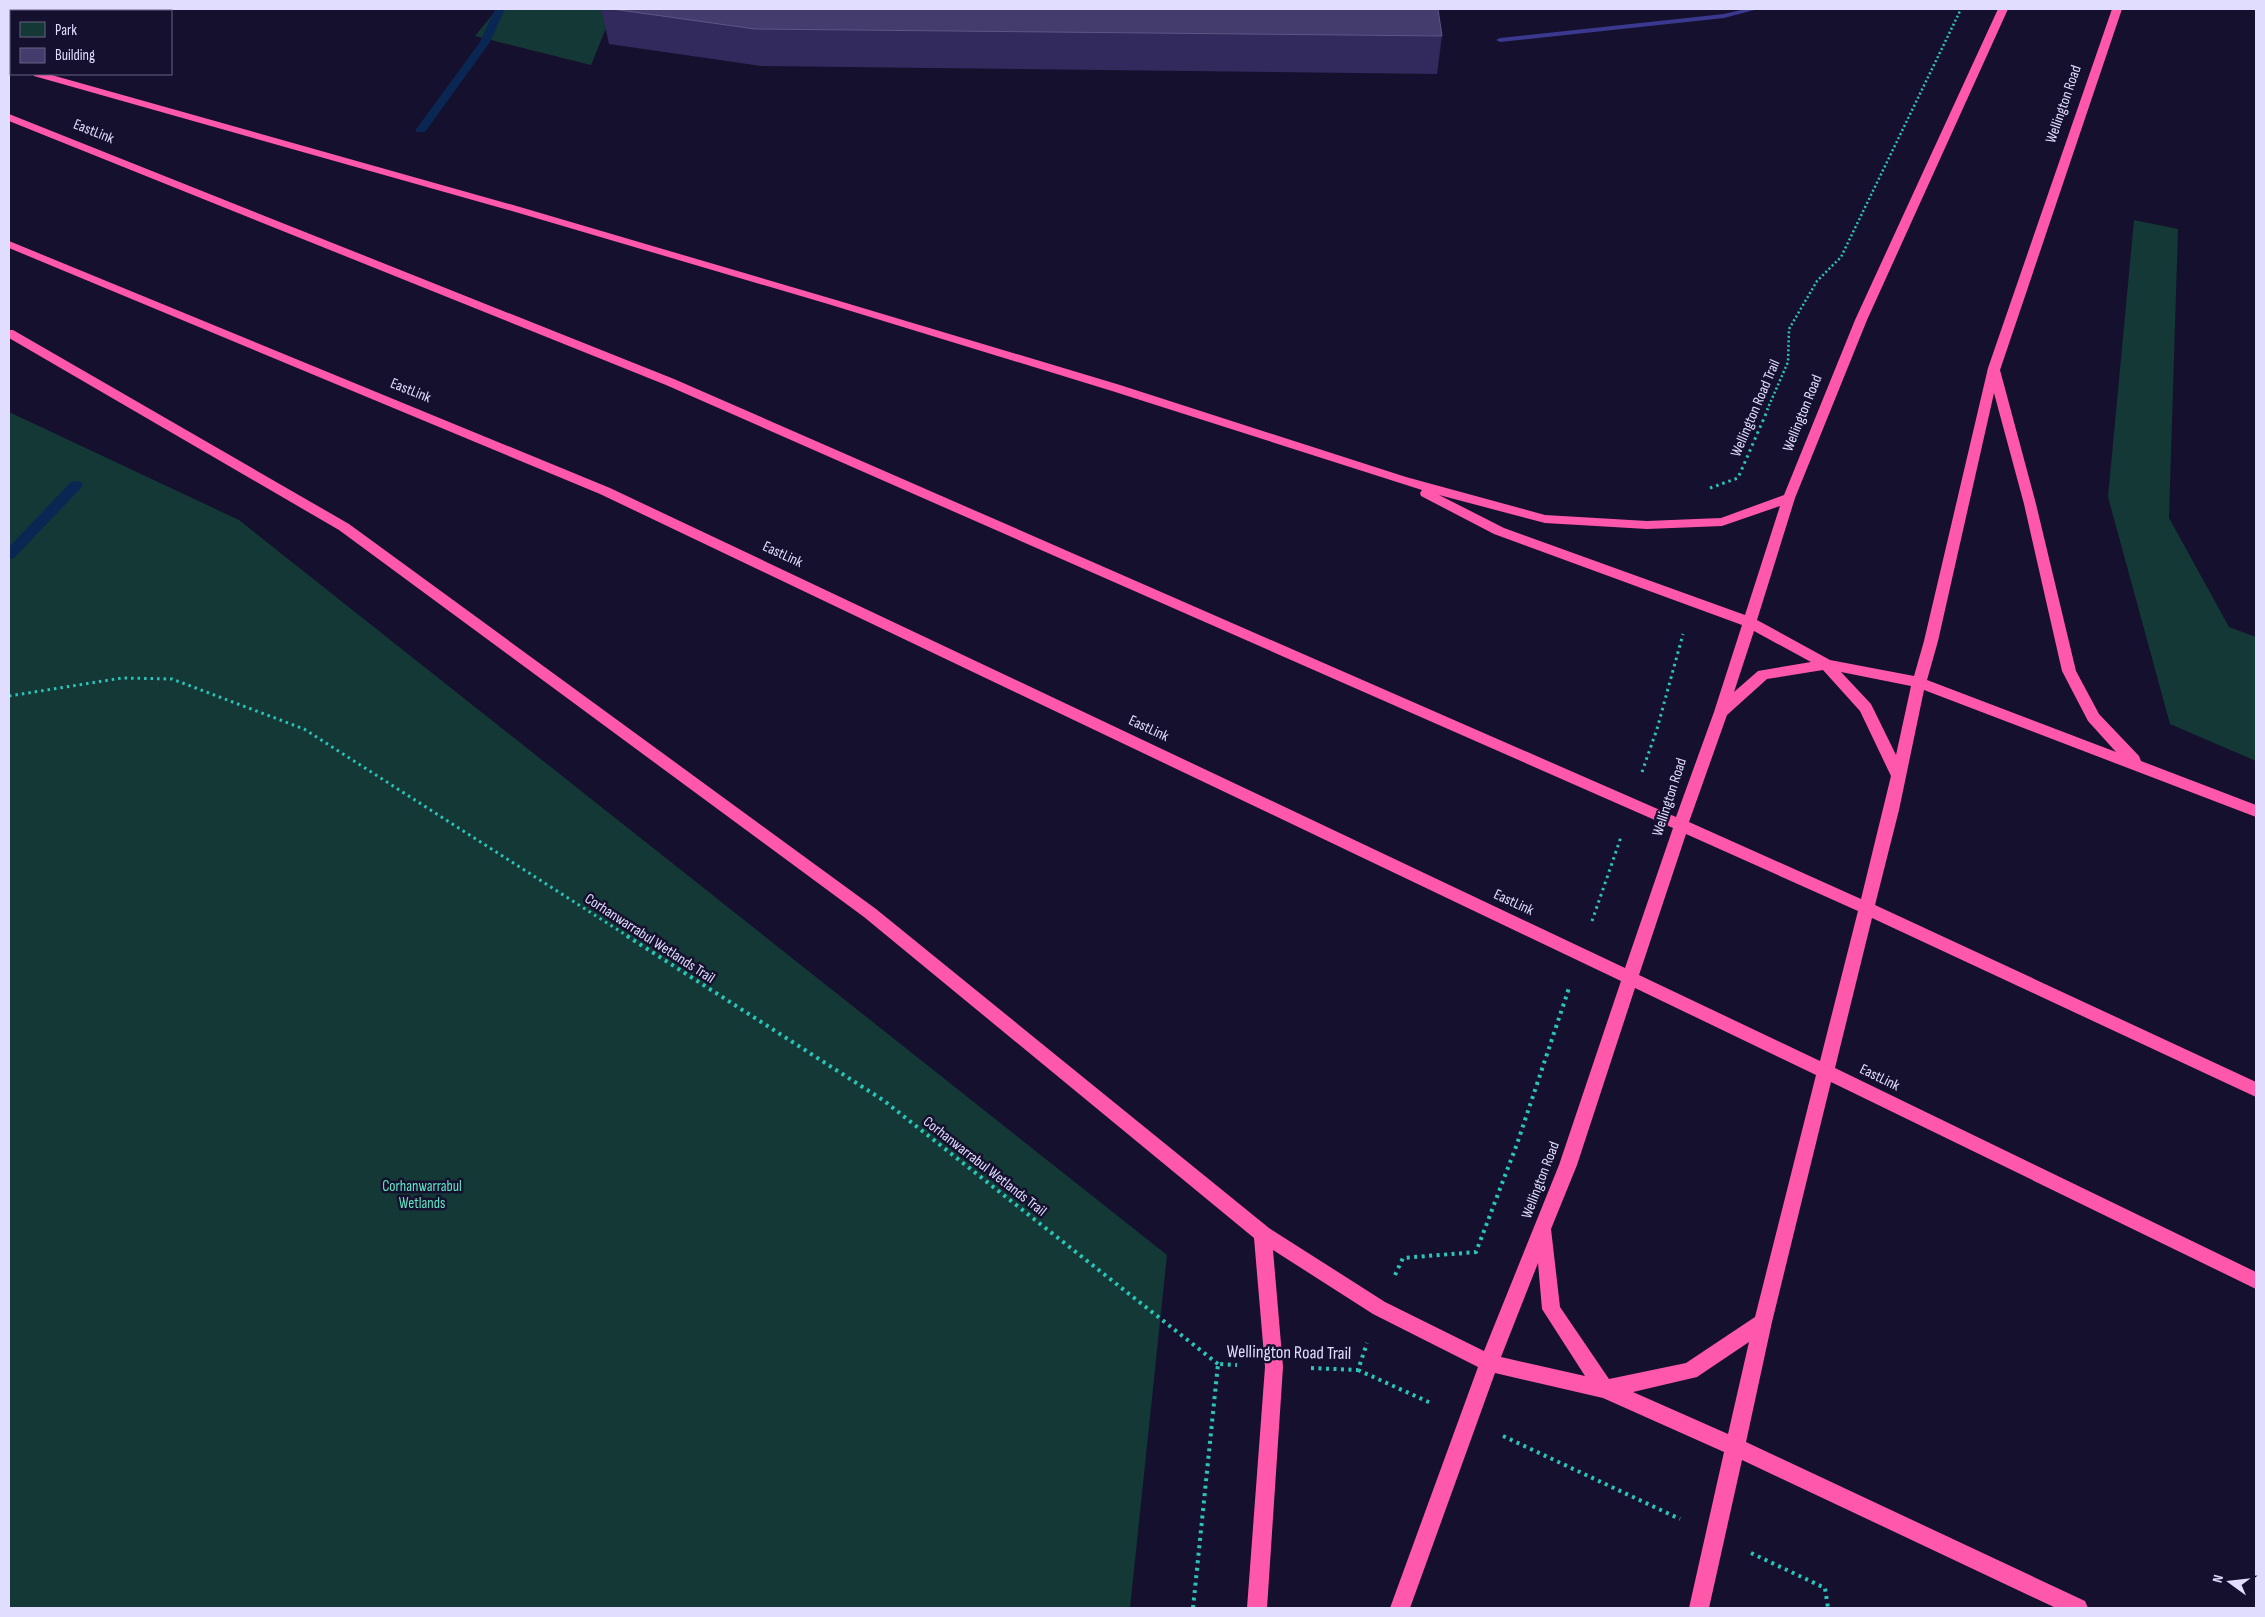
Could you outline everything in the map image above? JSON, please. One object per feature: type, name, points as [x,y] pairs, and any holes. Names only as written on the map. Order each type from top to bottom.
[{"type":"highway","name":"Wellington Road","points":[[1400,1608],[1489,1363],[1568,1165],[1707,747],[1721,712],[1788,498],[1861,320],[2003,9]]},
{"type":"highway","name":"Wellington Road","points":[[1699,1608],[1763,1322],[1890,810],[1919,682],[1931,641],[1994,368],[2117,9]]},
{"type":"highway","points":[[42,75],[516,209],[832,302],[1116,388],[1400,480],[1545,519],[1647,525],[1722,522],[1788,498]]},
{"type":"highway","name":"EastLink","points":[[9,117],[670,382],[1795,876],[2256,1090]]},
{"type":"highway","name":"EastLink","points":[[9,244],[605,491],[1754,1036],[2256,1281]]},
{"type":"highway","points":[[9,333],[344,527],[870,913],[1263,1234],[1379,1308],[1489,1363],[1605,1389],[1735,1447],[2078,1608]]},
{"type":"highway","points":[[1994,368],[2030,504],[2069,672],[2093,717],[2117,744],[2143,767]]},
{"type":"highway","points":[[1400,480],[1500,531],[1749,622],[1826,664],[1919,682],[2256,811]]},
{"type":"highway","points":[[1721,712],[1763,675],[1826,664]]},
{"type":"highway","points":[[1826,664],[1866,708],[1898,775]]},
{"type":"highway","points":[[1544,1228],[1551,1309],[1605,1389]]},
{"type":"highway","points":[[1257,1608],[1274,1367],[1263,1234]]},
{"type":"highway","points":[[1605,1389],[1690,1371],[1763,1322]]},
{"type":"lane","points":[[1500,40],[1724,16],[1754,9]]},
{"type":"path","name":"Wellington Road Trail","points":[[1687,523],[1686,497],[1738,478],[1788,362],[1789,329],[1817,281],[1841,257],[1962,9]]},
{"type":"path","points":[[1657,730],[1691,601]]},
{"type":"path","name":"Corhanwarrabul Wetlands Trail","points":[[9,696],[122,678],[172,679],[304,728],[883,1100],[1218,1364]]},
{"type":"path","name":"Wellington Road Trail","points":[[1193,1608],[1218,1364],[1358,1370],[1379,1308],[1404,1258],[1476,1252],[1517,1144]]},
{"type":"path","points":[[1358,1370],[1469,1420],[1825,1588],[1828,1608]]},
{"type":"green space","points":[[497,9],[614,9],[591,65],[475,36]]},
{"type":"green space","points":[[2134,220],[2178,229],[2169,518],[2229,627],[2256,637],[2256,761],[2170,724],[2108,497]]},
{"type":"green space","name":"Corhanwarrabul Wetlands","points":[[9,412],[239,520],[1167,1255],[1130,1608],[9,1608]]},
{"type":"building","points":[[612,9],[1438,9],[1442,36],[755,29]]},
{"type":"waterway","points":[[421,130],[485,42],[500,9]]},
{"type":"waterway","points":[[9,555],[76,485]]}]
